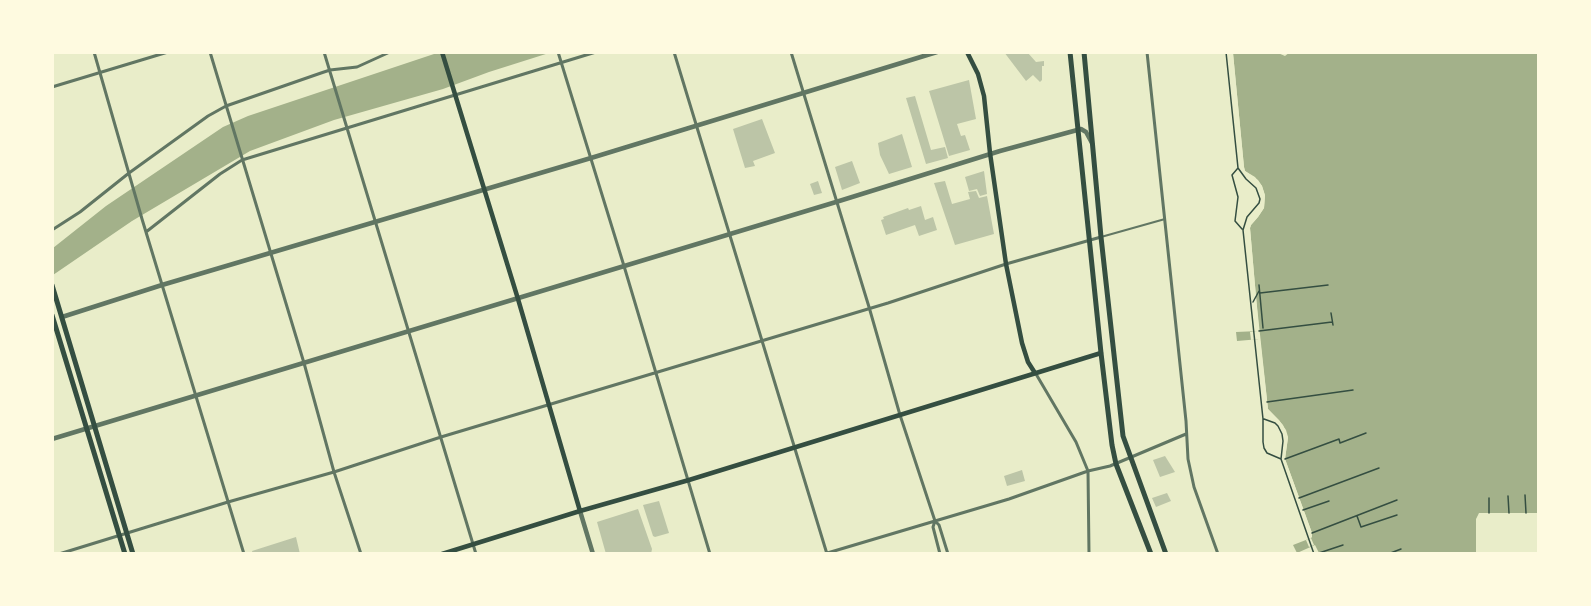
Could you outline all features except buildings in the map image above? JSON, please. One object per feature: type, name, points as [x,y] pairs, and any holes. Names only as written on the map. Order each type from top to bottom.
[{"type":"main road","points":[[442,52],[580,511]]},
{"type":"main road","points":[[967,52],[978,74],[984,96],[1006,264],[1022,343],[1028,362],[1035,373]]},
{"type":"main road","points":[[1070,52],[1112,445],[1116,464],[1151,554]]},
{"type":"main road","points":[[1084,52],[1123,436],[1166,554]]},
{"type":"main road","points":[[52,285],[133,554]]},
{"type":"main road","points":[[53,319],[125,554]]},
{"type":"main road","points":[[442,554],[1101,354]]},
{"type":"street","points":[[94,52],[244,554]]},
{"type":"street","points":[[52,87],[168,52]]},
{"type":"street","points":[[210,52],[304,363],[334,472],[361,554]]},
{"type":"street","points":[[324,52],[476,554]]},
{"type":"street","points":[[52,230],[80,212],[208,116],[226,106],[330,70],[357,67],[390,52]]},
{"type":"street","points":[[146,232],[220,174],[242,160],[596,52]]},
{"type":"street","points":[[675,52],[826,553],[1009,499],[1088,471],[1116,464],[1186,434]]},
{"type":"street","points":[[790,52],[934,521],[933,527],[940,554]]},
{"type":"street","points":[[62,317],[270,252],[591,158],[937,52]]},
{"type":"street","points":[[1147,52],[1186,421],[1188,459],[1194,487],[1218,554]]},
{"type":"street","points":[[559,55],[710,554]]},
{"type":"street","points":[[52,439],[518,299],[990,153],[1077,129],[1084,130],[1093,144]]},
{"type":"street","points":[[59,554],[334,472],[1006,264],[1165,219]]},
{"type":"street","points":[[1035,373],[1076,442],[1088,471],[1089,554]]},
{"type":"street","points":[[580,511],[593,554]]},
{"type":"street","points":[[934,521],[939,525],[948,554]]},
{"type":"path","points":[[1226,52],[1238,168],[1257,188],[1260,199],[1247,217],[1243,230],[1263,419],[1263,442],[1265,451],[1281,459]]},
{"type":"path","points":[[1238,168],[1232,175],[1238,204],[1235,221],[1243,230]]},
{"type":"path","points":[[1259,285],[1263,330]]},
{"type":"path","points":[[1253,302],[1260,292],[1328,285]]},
{"type":"path","points":[[1260,331],[1332,323],[1331,313]]},
{"type":"path","points":[[1268,402],[1353,390]]},
{"type":"path","points":[[1263,419],[1271,421],[1280,429],[1283,441],[1281,459],[1314,554]]},
{"type":"path","points":[[1285,459],[1339,439],[1341,443],[1366,433]]},
{"type":"path","points":[[1299,498],[1379,468]]},
{"type":"path","points":[[1525,495],[1526,513]]},
{"type":"path","points":[[1508,496],[1509,513]]},
{"type":"path","points":[[1489,498],[1490,513]]},
{"type":"path","points":[[1312,533],[1397,500]]},
{"type":"path","points":[[1303,510],[1329,501]]},
{"type":"path","points":[[1357,516],[1361,527],[1397,515]]},
{"type":"path","points":[[1319,554],[1343,545]]},
{"type":"path","points":[[1388,554],[1401,549]]},
{"type":"shaded area","points":[[1290,52],[1538,53],[1538,513],[1479,513],[1476,519],[1476,553],[1319,553],[1315,545],[1297,553],[1293,545],[1311,538],[1312,533],[1285,459],[1288,437],[1279,420],[1268,409],[1260,339],[1237,341],[1236,332],[1259,331],[1250,228],[1264,208],[1265,196],[1262,186],[1255,177],[1245,171],[1244,167],[1233,53],[1278,53],[1285,56]]},
{"type":"shaded area","points":[[437,53],[549,53],[443,89],[334,120],[250,151],[132,221],[53,275],[53,248],[106,206],[223,127],[248,116]]},
{"type":"pier","points":[[1231,53],[1233,53],[1244,167],[1245,171],[1258,180],[1265,195],[1264,208],[1250,228],[1268,409],[1283,425],[1288,438],[1285,459],[1312,533],[1311,538],[1284,459],[1285,432],[1277,420],[1268,414],[1258,339],[1251,340],[1250,332],[1257,331],[1247,227],[1261,207],[1262,196],[1256,182],[1243,173]]},
{"type":"pier","points":[[1311,538],[1314,545],[1309,547],[1306,540]]}]
